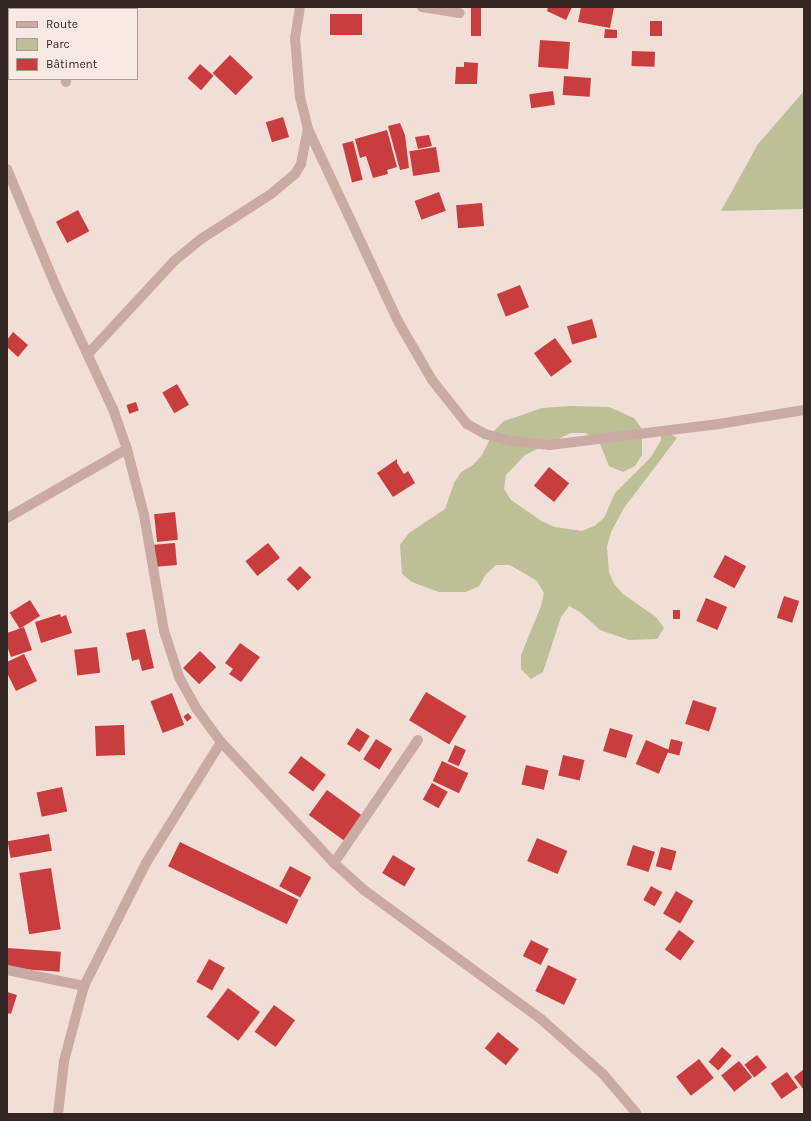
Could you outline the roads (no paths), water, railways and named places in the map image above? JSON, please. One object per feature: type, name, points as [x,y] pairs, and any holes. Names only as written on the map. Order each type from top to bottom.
[{"type":"street","points":[[300,7],[295,38],[300,97],[308,130],[399,323],[432,380],[467,424],[485,434],[512,441],[550,445],[719,424],[804,410]]},
{"type":"street","points":[[422,7],[460,13]]},
{"type":"street","points":[[88,354],[174,261],[201,239],[271,194],[295,174],[301,164],[308,130]]},
{"type":"street","points":[[7,169],[113,409],[127,449],[144,515],[157,604],[170,653],[196,708],[221,742],[334,863],[394,914],[542,1020],[603,1074],[637,1114]]},
{"type":"street","points":[[7,518],[127,449]]},
{"type":"street","points":[[334,863],[418,740]]},
{"type":"street","points":[[58,1114],[64,1061],[84,986],[146,863],[221,742]]},
{"type":"street","points":[[7,970],[84,986]]}]
